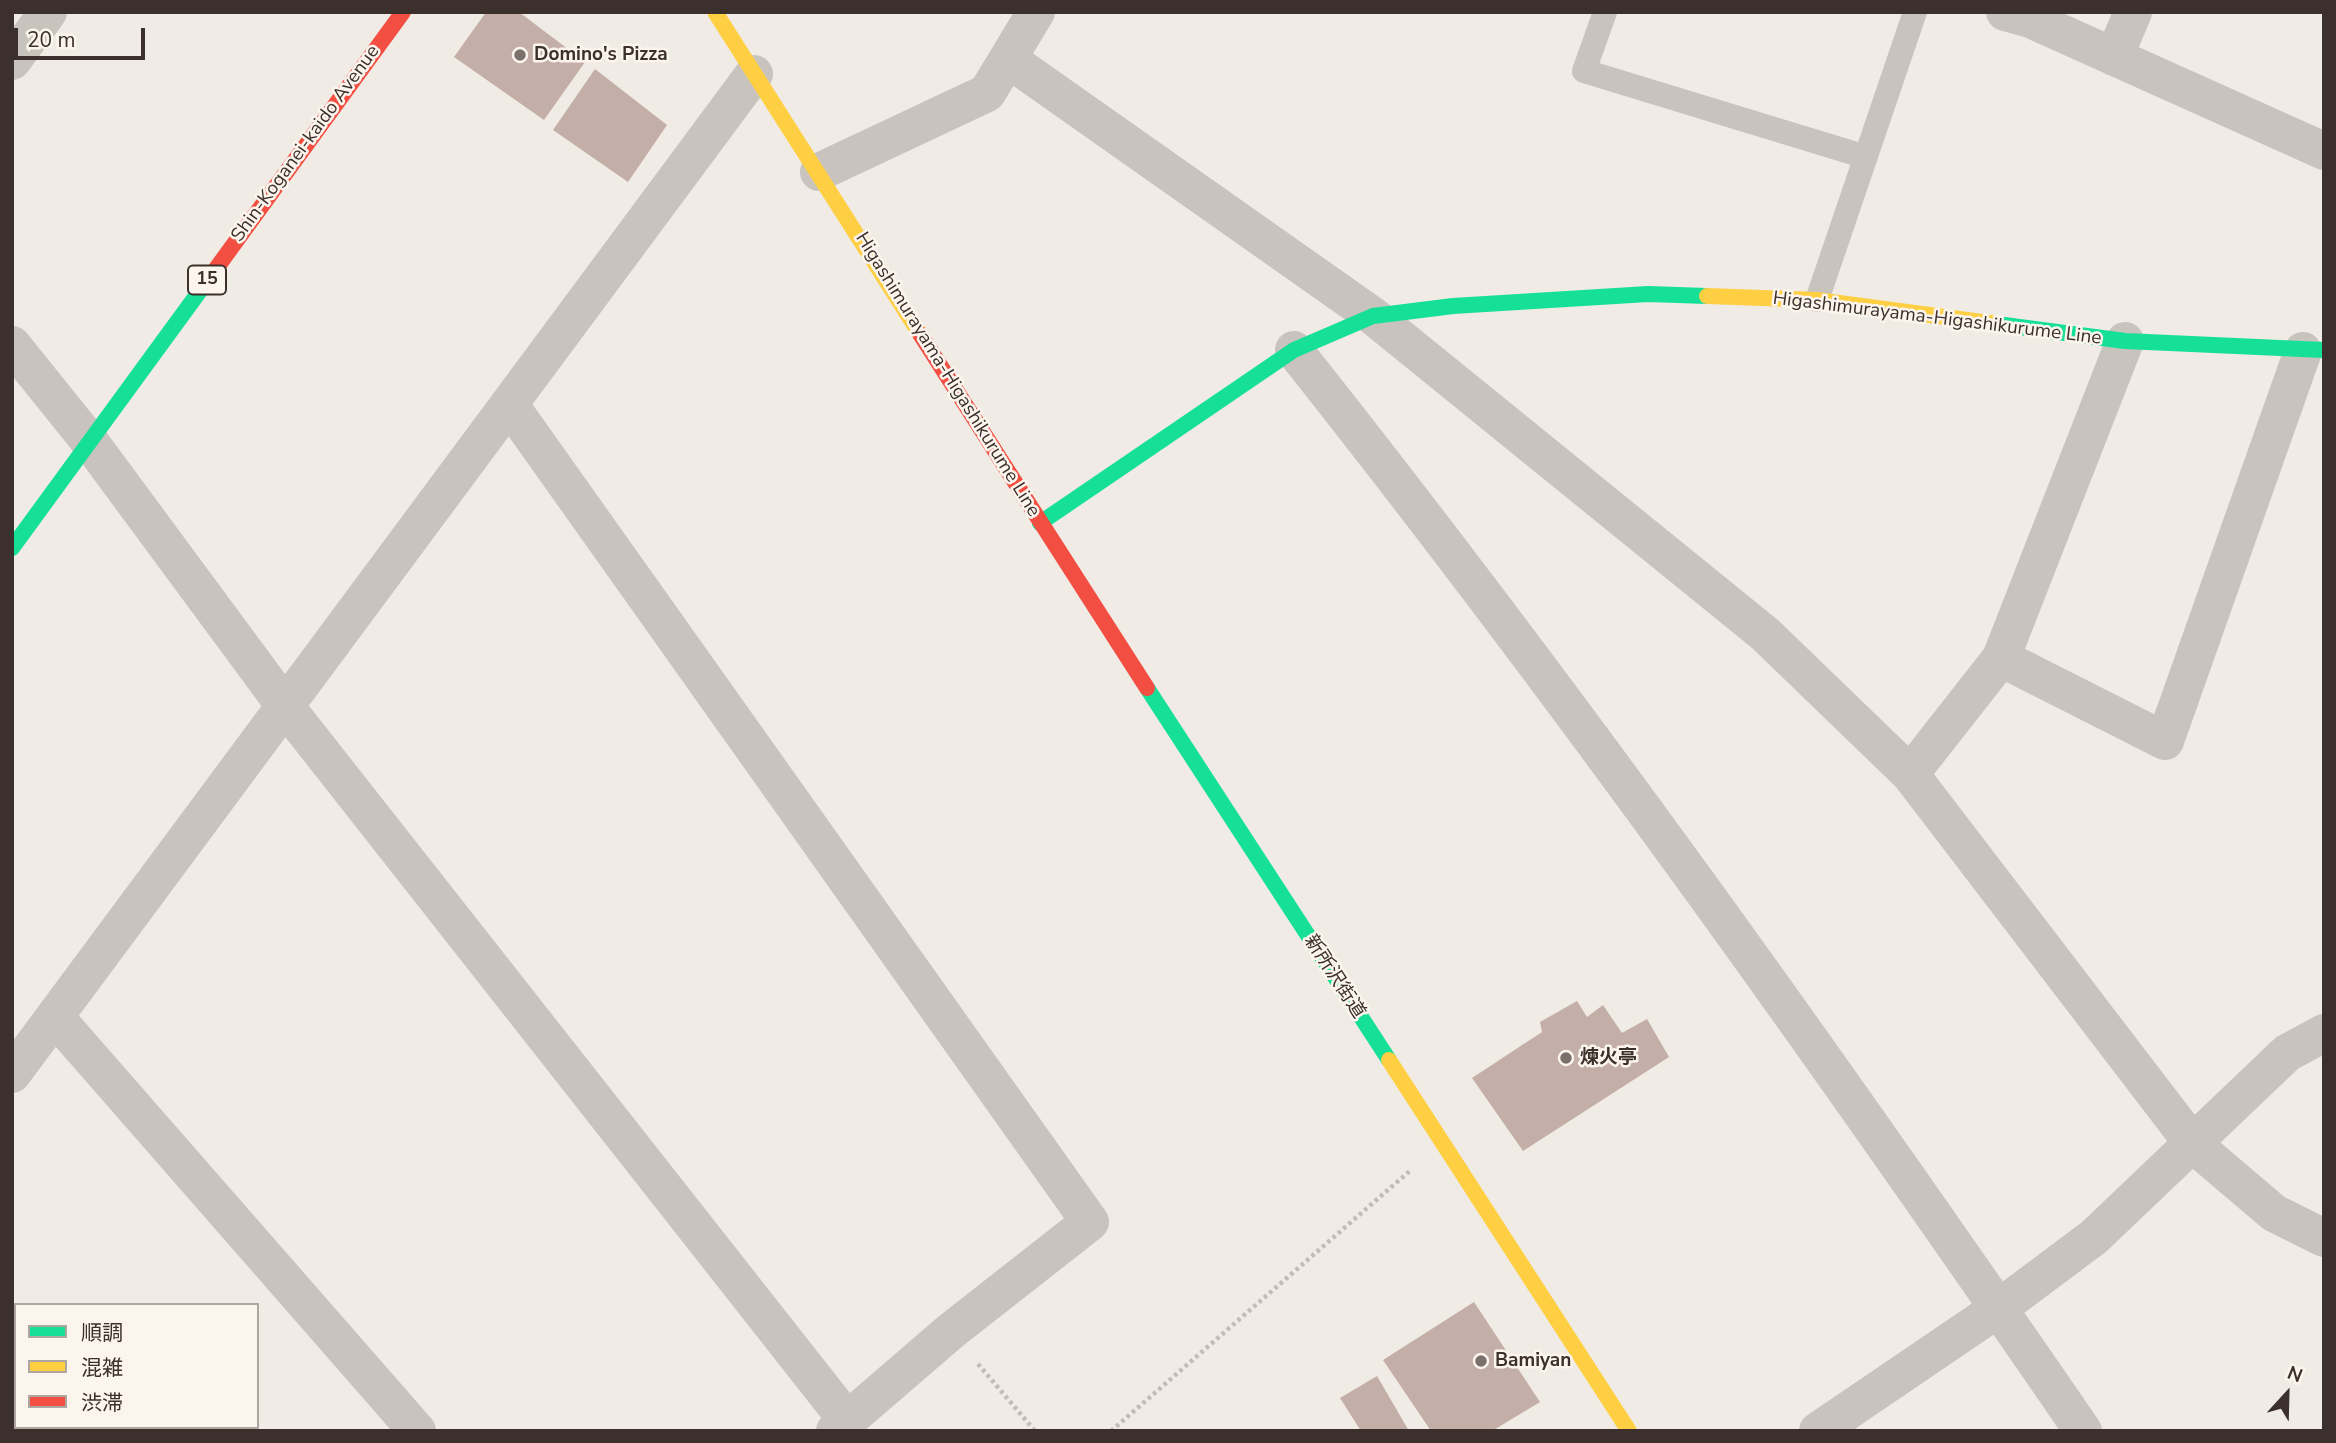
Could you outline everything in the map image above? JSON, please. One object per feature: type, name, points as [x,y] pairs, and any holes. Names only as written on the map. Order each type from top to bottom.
[{"type":"main road","name":"Shin-Koganei-kaido Avenue","points":[[12,548],[402,12]]},
{"type":"main road","name":"Higashimurayama-Higashikurume Line","points":[[715,12],[1040,523],[1294,350],[1373,316],[1453,306],[1648,294],[1816,300],[2125,341],[2314,350]]},
{"type":"main road","name":"新所沢街道","points":[[1040,523],[1629,1431]]},
{"type":"street","points":[[12,61],[48,12]]},
{"type":"street","points":[[819,172],[987,93],[1036,12]]},
{"type":"street","points":[[2005,12],[2030,19],[2324,151]]},
{"type":"street","points":[[2114,57],[2133,12]]},
{"type":"street","points":[[1008,60],[1373,316],[1765,634],[1910,774],[2194,1145],[2274,1213],[2324,1238]]},
{"type":"street","points":[[12,1074],[754,74]]},
{"type":"street","points":[[1910,774],[2001,658],[2125,341]]},
{"type":"street","points":[[12,345],[90,442],[285,706],[841,1425],[951,1331],[1090,1222],[509,404]]},
{"type":"street","points":[[1294,350],[1456,554],[1591,737],[2083,1431]]},
{"type":"street","points":[[2001,658],[2165,741],[2314,350]]},
{"type":"street","points":[[55,1017],[417,1431]]},
{"type":"street","points":[[1818,1431],[1998,1308],[2094,1237],[2194,1145],[2287,1053],[2324,1033]]},
{"type":"lane","points":[[1605,12],[1584,71],[1866,157]]},
{"type":"lane","points":[[1816,300],[1915,12]]},
{"type":"path","points":[[1111,1431],[1441,1144]]},
{"type":"path","points":[[951,1331],[1035,1431]]},
{"type":"building","points":[[486,12],[519,12],[585,62],[544,120],[454,57]]},
{"type":"building","points":[[595,69],[667,125],[628,182],[553,130]]},
{"type":"building","points":[[1577,1001],[1587,1017],[1603,1005],[1622,1033],[1647,1019],[1669,1057],[1523,1151],[1472,1078],[1542,1032],[1540,1022]]},
{"type":"building","points":[[1474,1302],[1540,1402],[1492,1431],[1431,1431],[1383,1360]]},
{"type":"building","points":[[1377,1376],[1409,1431],[1361,1431],[1340,1398]]},
{"type":"traffic: fast","points":[[12,548],[210,277]]},
{"type":"traffic: fast","points":[[1040,523],[1294,350],[1373,316],[1453,306],[1648,294],[1707,296]]},
{"type":"traffic: fast","points":[[1997,324],[2125,341],[2324,350]]},
{"type":"traffic: fast","points":[[1147,688],[1389,1060]]},
{"type":"traffic: slow","points":[[715,12],[920,334]]},
{"type":"traffic: slow","points":[[1707,296],[1817,300],[1997,324]]},
{"type":"traffic: slow","points":[[1389,1060],[1629,1431]]},
{"type":"traffic: jam","points":[[210,277],[403,12]]},
{"type":"traffic: jam","points":[[920,334],[1147,688]]},
{"type":"place","name":"Domino's Pizza","points":[[520,55]]},
{"type":"place","name":"煉火亭","points":[[1566,1058]]},
{"type":"place","name":"Bamiyan","points":[[1481,1361]]}]
